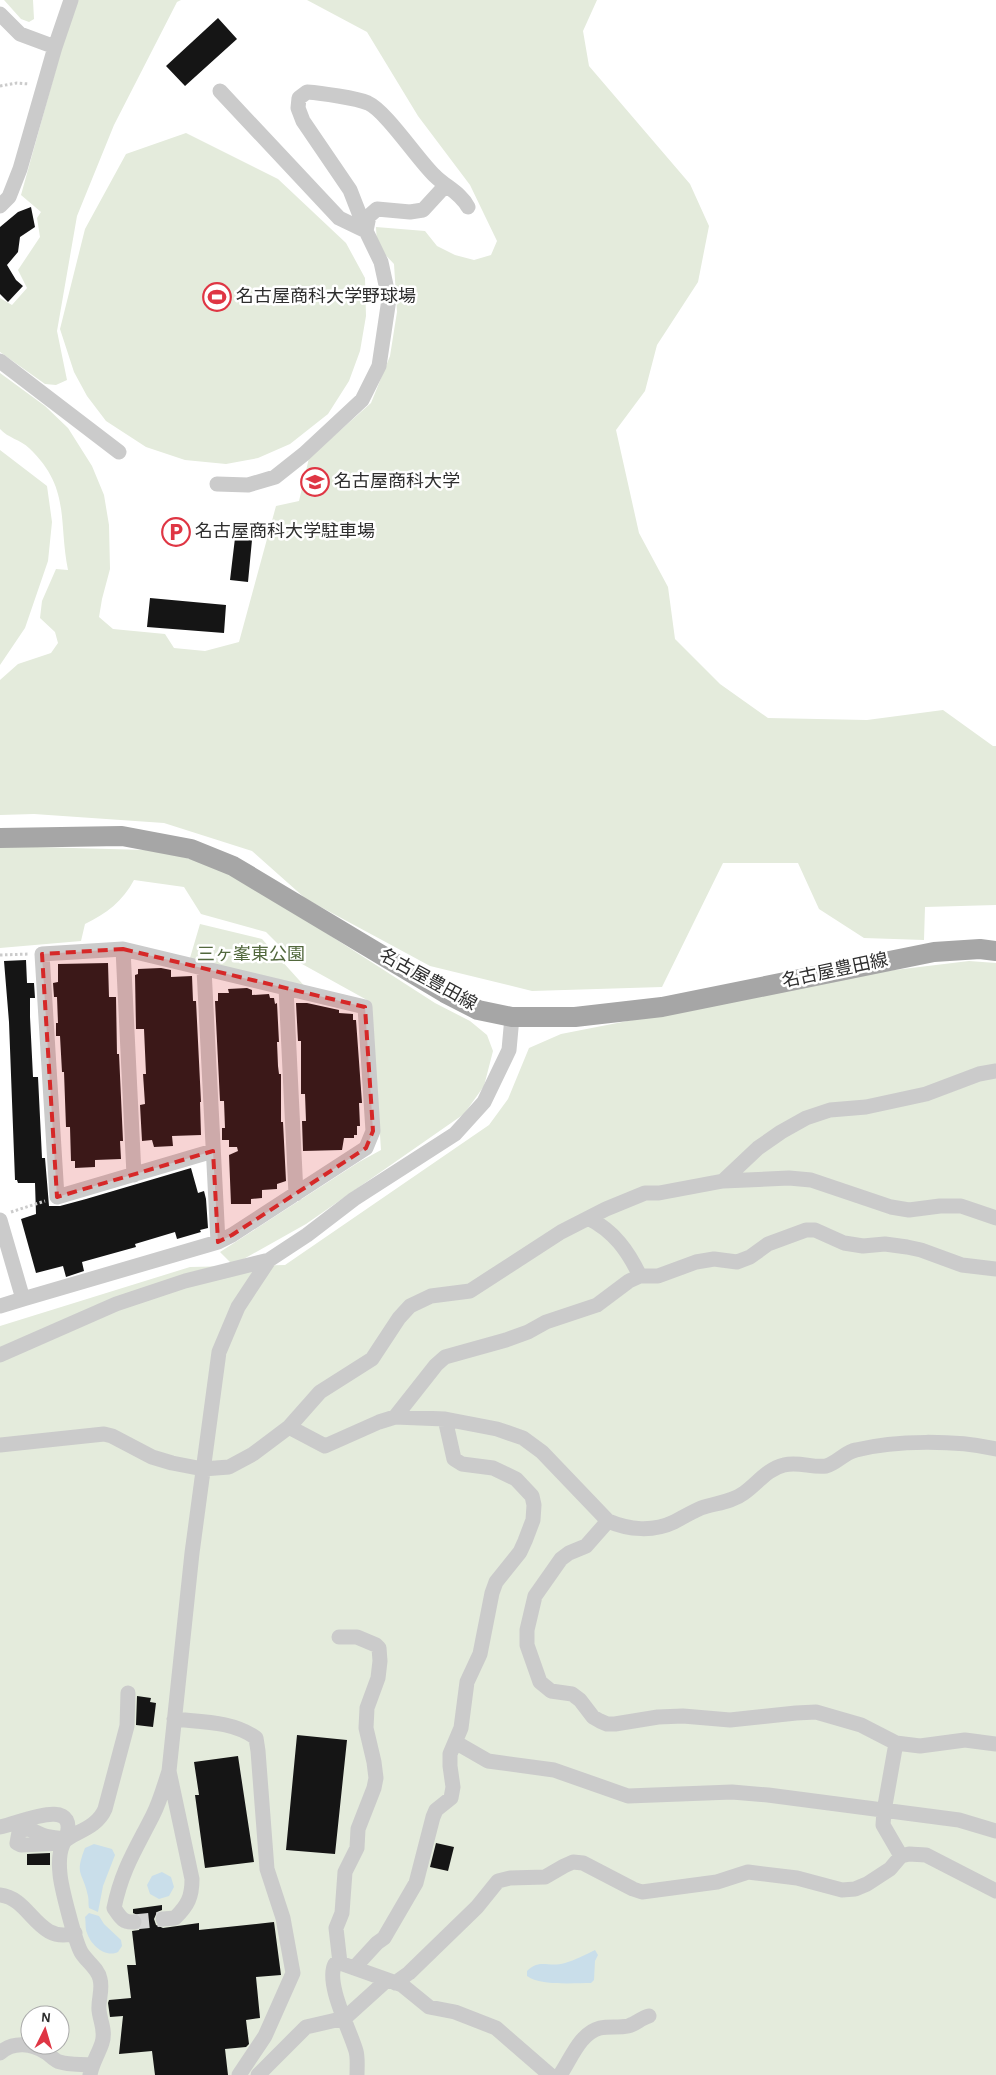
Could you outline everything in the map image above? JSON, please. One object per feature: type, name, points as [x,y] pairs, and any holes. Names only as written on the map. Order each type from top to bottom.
[{"type":"main road","name":"名古屋豊田線","points":[[0,838],[122,836],[191,849],[233,866],[478,1010],[512,1018],[575,1017],[662,1007],[934,952],[980,949],[996,951]]},
{"type":"street","points":[[0,206],[9,197],[20,169],[55,47],[71,0]]},
{"type":"street","points":[[0,14],[20,34],[55,47]]},
{"type":"street","points":[[220,91],[339,218],[366,231]]},
{"type":"street","points":[[217,484],[248,485],[275,477],[304,454],[362,400],[379,366],[388,299],[381,262],[366,231],[350,190],[303,121],[298,108],[299,98],[307,92],[368,103],[382,114],[426,167],[445,186],[460,195],[468,207]]},
{"type":"street","points":[[366,231],[369,216],[377,209],[410,212],[423,210],[445,186]]},
{"type":"street","points":[[0,361],[119,452]]},
{"type":"street","points":[[122,949],[134,1174]]},
{"type":"street","points":[[0,1306],[218,1242],[232,1235],[366,1148],[374,1131],[365,1007],[122,949],[42,954],[57,1197],[213,1151]]},
{"type":"street","points":[[204,969],[218,1242]]},
{"type":"street","points":[[286,988],[296,1194]]},
{"type":"street","points":[[0,1354],[116,1304],[185,1281],[269,1260],[307,1235],[354,1199],[455,1134],[484,1102],[509,1050],[512,1018]]},
{"type":"street","points":[[723,1181],[758,1148],[806,1118],[830,1110],[866,1107],[926,1094],[979,1074],[996,1071]]},
{"type":"street","points":[[0,1446],[104,1434],[172,1463],[203,1469],[228,1467],[253,1454],[289,1427],[320,1392],[372,1359],[399,1318],[410,1306],[431,1296],[470,1291],[561,1232],[645,1193],[658,1193],[723,1181],[789,1178],[811,1180],[891,1207],[909,1210],[940,1206],[961,1206],[996,1218]]},
{"type":"street","points":[[6,1216],[22,1300]]},
{"type":"street","points":[[588,1218],[615,1236],[631,1256],[640,1276]]},
{"type":"street","points":[[396,1417],[436,1365],[445,1357],[506,1340],[528,1332],[546,1322],[597,1305],[629,1281],[640,1276],[658,1276],[696,1262],[714,1259],[737,1262],[750,1257],[768,1244],[806,1230],[815,1230],[844,1244],[863,1246],[885,1244],[907,1247],[921,1250],[962,1265],[996,1270]]},
{"type":"street","points":[[134,1922],[127,1923],[121,1919],[114,1908],[118,1887],[131,1853],[154,1813],[169,1771],[203,1469],[219,1352],[238,1307],[269,1260]]},
{"type":"street","points":[[289,1427],[325,1446],[396,1417],[445,1419],[497,1429],[524,1438],[542,1452],[608,1521],[618,1526],[637,1529],[654,1528],[672,1523],[702,1508],[732,1500],[744,1494],[769,1471],[783,1465],[828,1465],[853,1450],[871,1446],[940,1442],[979,1445],[996,1449]]},
{"type":"street","points":[[347,1965],[384,1938],[416,1883],[436,1810],[451,1798],[453,1787],[450,1754],[461,1728],[468,1682],[480,1654],[492,1593],[496,1582],[520,1552],[532,1520],[534,1505],[532,1496],[516,1479],[493,1468],[462,1464],[454,1459],[445,1419]]},
{"type":"street","points":[[608,1521],[586,1546],[569,1553],[561,1559],[535,1596],[527,1630],[527,1645],[540,1682],[551,1691],[572,1694],[580,1700],[593,1717],[607,1724],[658,1717],[683,1716],[730,1720],[816,1712],[861,1726],[896,1744],[920,1746],[965,1740],[996,1744]]},
{"type":"street","points":[[339,1637],[357,1637],[376,1645],[379,1648],[380,1661],[378,1678],[367,1708],[366,1728],[374,1762],[375,1783],[358,1829],[357,1848],[345,1872],[342,1913],[336,1928],[347,1965]]},
{"type":"street","points":[[65,1841],[92,1826],[102,1818],[127,1726],[128,1694]]},
{"type":"street","points":[[174,1719],[221,1724],[246,1731],[256,1738],[267,1869],[283,1918],[293,1973],[265,2036],[239,2075]]},
{"type":"street","points":[[455,1742],[488,1761],[554,1770],[628,1796],[732,1792],[768,1795],[960,1820],[996,1830]]},
{"type":"street","points":[[896,1744],[883,1825],[901,1856]]},
{"type":"street","points":[[163,1919],[175,1918],[192,1894],[192,1878],[169,1771]]},
{"type":"street","points":[[0,1827],[48,1814],[64,1816],[68,1820],[69,1829],[60,1854],[60,1875],[80,1951],[100,1977],[98,2008],[103,2030],[102,2042],[91,2070],[58,2062],[38,2047],[15,2044],[7,2047],[0,2053]]},
{"type":"street","points":[[258,2075],[306,2027],[345,2018],[390,1982],[409,1973],[477,1907],[498,1881],[504,1879],[545,1877],[573,1862],[583,1863],[642,1892],[717,1882],[748,1872],[797,1878],[842,1890],[856,1889],[867,1884],[890,1869],[901,1856],[909,1854],[926,1855],[996,1890]]},
{"type":"street","points":[[0,1895],[9,1896],[50,1933],[64,1937],[75,1933]]},
{"type":"street","points":[[357,2075],[357,2054],[334,1988],[333,1968],[336,1964],[347,1965],[402,1985],[429,2006],[455,2012],[496,2028],[550,2075]]},
{"type":"street","points":[[560,2075],[584,2037],[590,2032],[601,2028],[630,2025],[640,2018],[650,2016]]},
{"type":"path","points":[[0,86],[17,83],[44,85]]},
{"type":"path","points":[[0,955],[42,954]]},
{"type":"path","points":[[6,1216],[57,1197]]},
{"type":"highlighted area","points":[[123,949],[365,1007],[373,1131],[366,1148],[232,1235],[218,1242],[213,1151],[57,1197],[42,954]]},
{"type":"green space","points":[[4,0],[33,0],[34,19],[29,22],[21,19]]},
{"type":"green space","points":[[75,0],[181,0],[177,2],[114,125],[77,216],[57,331],[67,380],[56,385],[45,384],[0,352],[0,298],[12,305],[27,288],[18,270],[40,237],[37,218],[41,212],[21,195]]},
{"type":"green space","points":[[307,0],[597,0],[583,31],[589,66],[690,184],[709,226],[698,282],[657,345],[645,391],[616,430],[639,533],[668,587],[675,639],[720,684],[768,718],[867,720],[943,710],[993,746],[996,746],[996,905],[925,907],[924,940],[864,938],[819,909],[798,863],[723,863],[662,987],[532,991],[430,966],[306,899],[252,851],[164,823],[34,814],[0,815],[0,680],[18,664],[51,653],[58,643],[55,632],[40,618],[42,601],[56,569],[68,570],[60,505],[51,477],[29,448],[0,429],[0,373],[45,406],[68,428],[92,466],[104,495],[109,525],[110,569],[99,617],[113,629],[165,634],[174,648],[205,651],[239,642],[276,506],[299,501],[309,458],[371,403],[390,356],[397,312],[394,264],[377,246],[376,227],[425,231],[437,246],[455,255],[474,260],[491,255],[497,241],[470,185],[418,116],[367,32]]},
{"type":"green space","name":"名古屋商科大学野球場","points":[[186,133],[278,179],[346,243],[365,278],[366,316],[360,351],[349,381],[328,414],[290,444],[258,458],[226,464],[185,460],[146,447],[106,421],[87,396],[74,372],[60,329],[85,229],[126,154]]},
{"type":"green space","points":[[0,450],[47,486],[52,522],[48,561],[25,628],[0,665]]},
{"type":"green space","points":[[0,846],[146,850],[212,865],[250,884],[435,1003],[470,1021],[487,1035],[493,1051],[484,1086],[464,1114],[306,1224],[233,1265],[220,1252],[359,1162],[381,1150],[372,1013],[367,1000],[293,959],[266,932],[201,914],[184,887],[134,880],[119,901],[100,916],[85,924],[81,941],[0,948]]},
{"type":"green space","name":"三ヶ峯東公園","points":[[200,924],[262,939],[308,990],[190,958]]},
{"type":"green space","points":[[969,961],[996,963],[996,2075],[0,2075],[0,1326],[190,1267],[285,1265],[489,1125],[508,1099],[529,1048],[561,1034],[878,972]]},
{"type":"water","points":[[94,1844],[112,1849],[115,1855],[103,1886],[98,1912],[89,1908],[86,1888],[80,1873],[80,1864],[85,1848]]},
{"type":"water","points":[[162,1872],[171,1877],[174,1887],[169,1896],[159,1899],[150,1894],[147,1885],[152,1876]]},
{"type":"water","points":[[89,1913],[99,1916],[104,1924],[121,1940],[122,1946],[118,1952],[104,1952],[95,1946],[89,1938],[85,1917]]},
{"type":"water","points":[[595,1950],[598,1955],[595,1961],[594,1980],[591,1983],[548,1983],[527,1976],[527,1971],[536,1965],[565,1963]]},
{"type":"building","points":[[218,18],[237,39],[185,86],[166,66]]},
{"type":"building","points":[[31,207],[35,227],[20,237],[18,252],[7,265],[16,280],[23,286],[8,302],[0,294],[0,227],[18,212]]},
{"type":"building","points":[[235,538],[252,540],[248,582],[230,580]]},
{"type":"building","points":[[150,598],[226,605],[224,633],[147,627]]},
{"type":"building","points":[[26,960],[27,983],[34,983],[35,998],[30,998],[33,1077],[38,1077],[42,1158],[45,1158],[49,1206],[60,1206],[191,1168],[198,1193],[204,1191],[208,1228],[177,1239],[175,1232],[135,1244],[136,1247],[82,1262],[84,1271],[66,1277],[63,1266],[36,1273],[21,1219],[36,1214],[35,1183],[18,1183],[15,1180],[9,1022],[4,961]]},
{"type":"building","points":[[108,963],[109,997],[116,997],[117,1054],[119,1054],[123,1141],[120,1141],[121,1159],[95,1160],[95,1167],[75,1168],[75,1161],[71,1161],[70,1127],[66,1127],[64,1072],[62,1072],[60,1036],[56,1036],[56,1023],[58,1023],[57,997],[54,997],[53,983],[58,982],[58,964]]},
{"type":"building","points":[[161,968],[171,970],[171,977],[192,976],[193,1001],[196,1001],[201,1135],[172,1136],[173,1146],[154,1147],[152,1140],[142,1141],[140,1105],[145,1104],[143,1074],[146,1074],[144,1029],[136,1029],[135,975],[138,974],[138,969]]},
{"type":"building","points":[[247,988],[252,990],[252,995],[269,994],[270,998],[274,998],[275,1004],[277,1003],[278,1066],[279,1074],[281,1074],[281,1122],[283,1122],[286,1181],[277,1184],[277,1189],[262,1190],[262,1198],[251,1199],[251,1204],[231,1204],[229,1155],[238,1151],[237,1147],[229,1147],[229,1140],[222,1140],[222,1128],[225,1128],[224,1101],[220,1101],[215,1001],[218,1001],[218,993],[229,993],[228,989]]},
{"type":"building","points":[[296,1003],[307,1003],[339,1010],[339,1013],[353,1014],[353,1020],[356,1020],[362,1103],[359,1103],[360,1126],[357,1126],[357,1135],[354,1135],[354,1138],[344,1138],[342,1150],[303,1151],[302,1121],[306,1121],[305,1094],[301,1094],[301,1041],[298,1041]]},
{"type":"building","points":[[137,1696],[151,1698],[150,1702],[156,1703],[153,1727],[136,1725]]},
{"type":"building","points":[[297,1735],[347,1740],[335,1854],[286,1850]]},
{"type":"building","points":[[238,1756],[254,1862],[205,1868],[195,1795],[199,1795],[194,1762]]},
{"type":"building","points":[[436,1843],[454,1847],[448,1871],[430,1867]]},
{"type":"building","points":[[50,1853],[50,1865],[27,1865],[27,1854]]},
{"type":"building","points":[[162,1905],[162,1910],[157,1912],[154,1919],[156,1925],[163,1928],[199,1923],[199,1930],[274,1922],[281,1975],[256,1977],[260,2018],[246,2020],[249,2044],[246,2047],[225,2049],[228,2075],[155,2075],[152,2051],[119,2054],[123,2016],[110,2017],[108,2003],[109,2000],[131,1998],[127,1965],[136,1965],[132,1931],[139,1930],[143,1922],[142,1917],[133,1913],[133,1909]]},
{"type":"tunnel","points":[[134,1922],[163,1919]]},
{"type":"place","name":"名古屋商科大学野球場","points":[[217,297]]},
{"type":"place","name":"名古屋商科大学","points":[[315,482]]},
{"type":"place","name":"名古屋商科大学駐車場","points":[[176,532]]}]
